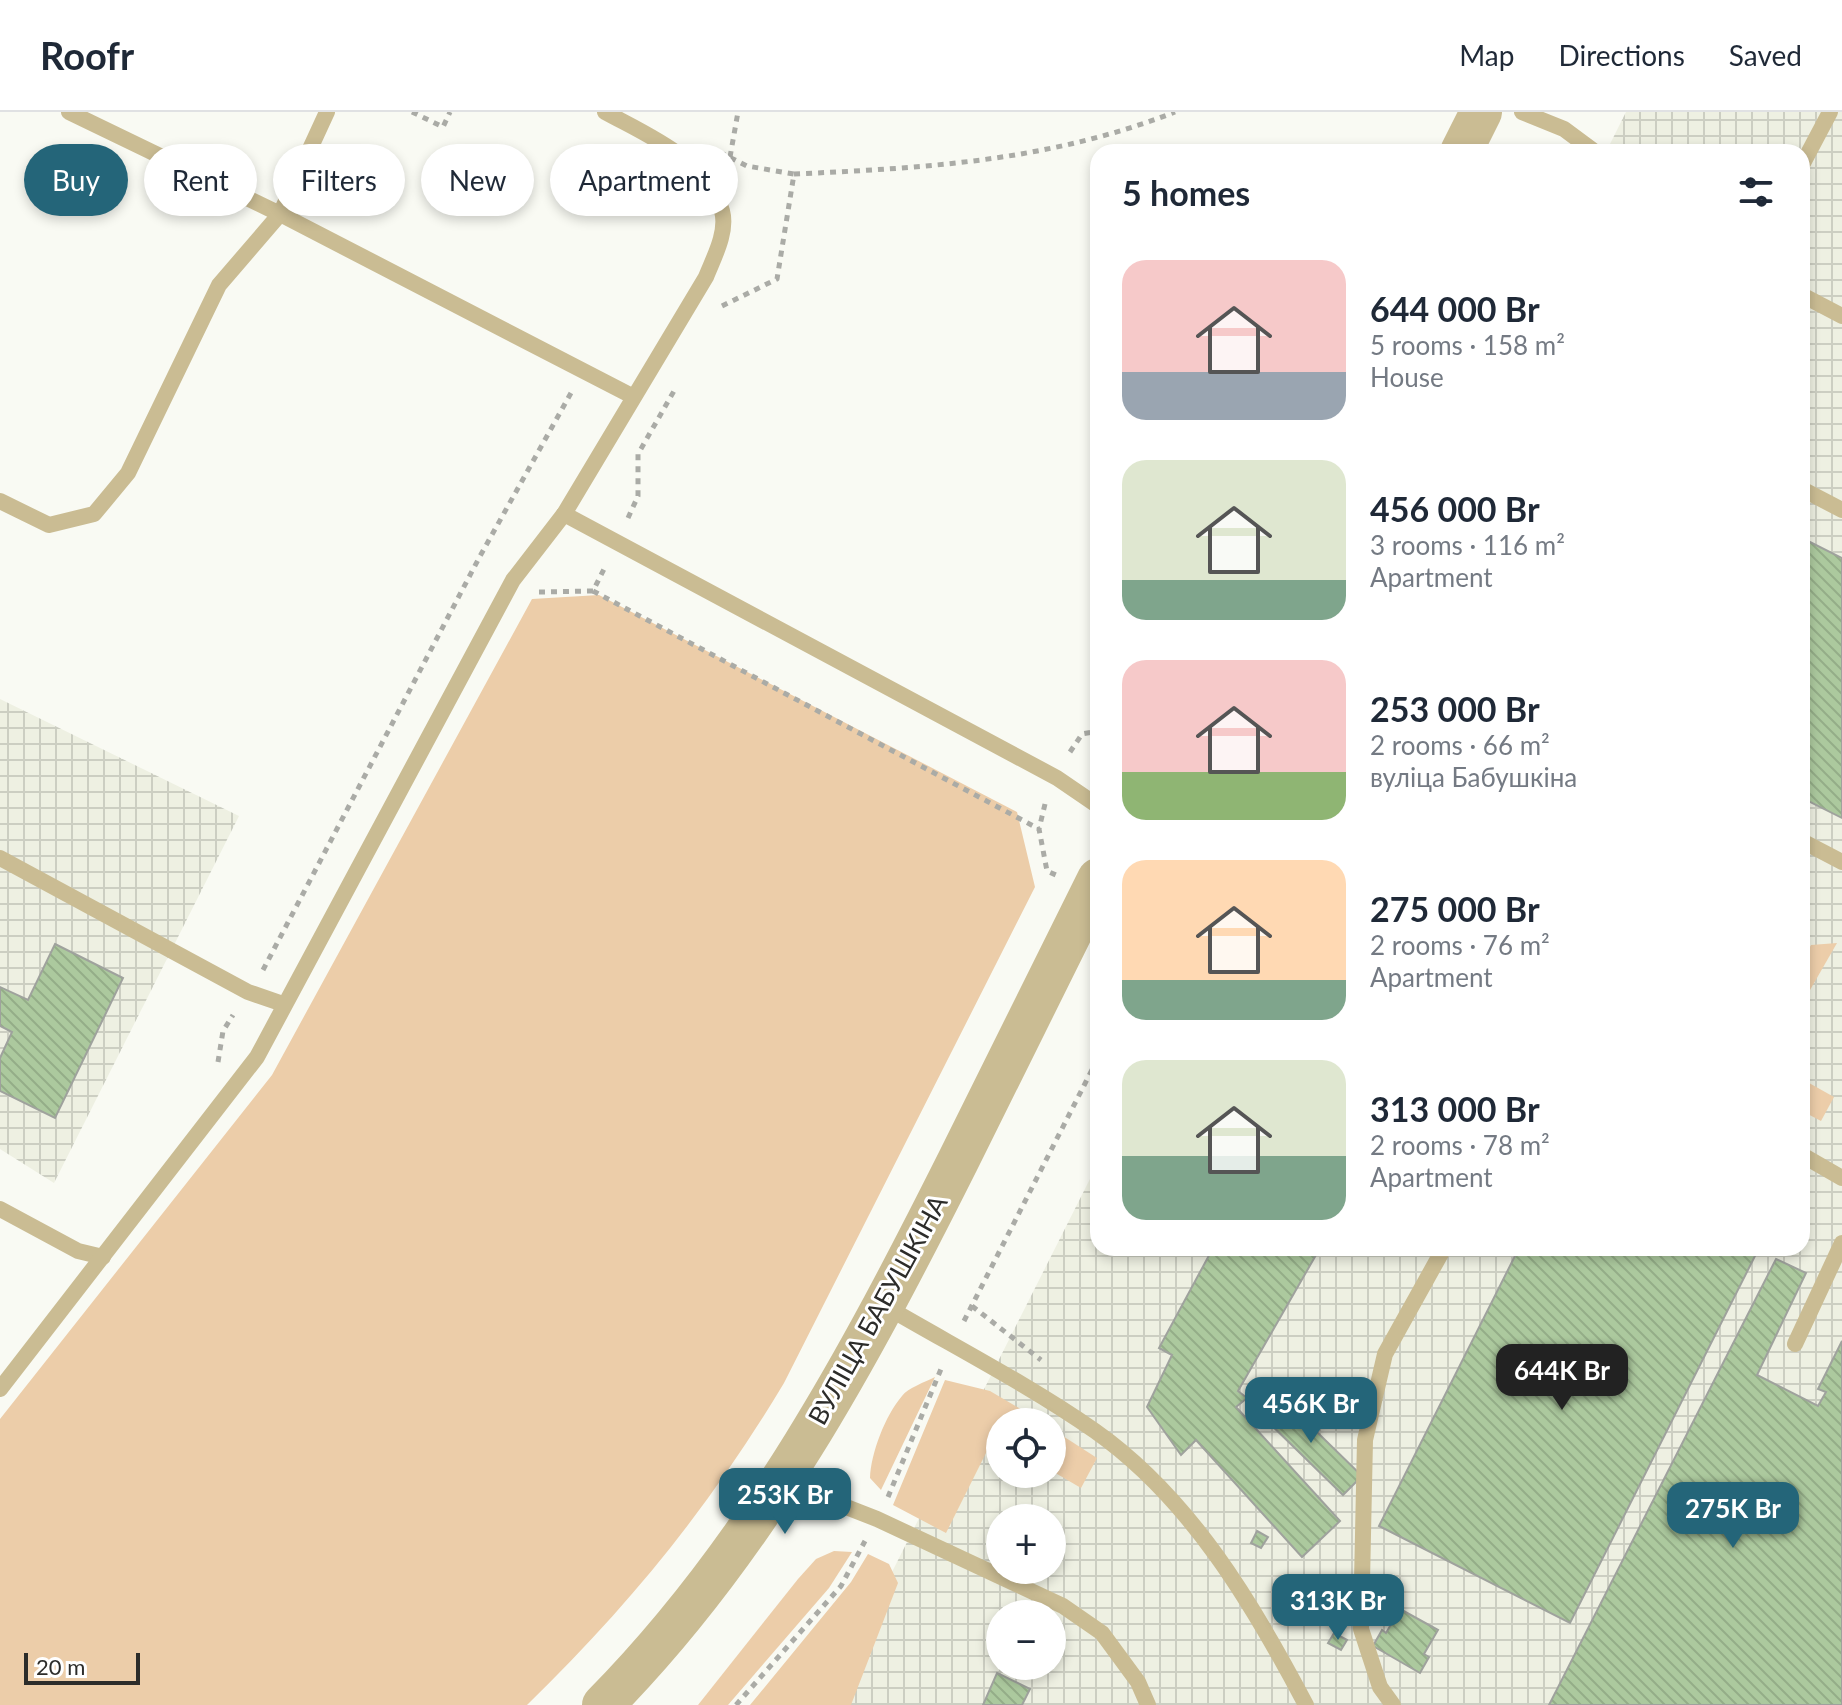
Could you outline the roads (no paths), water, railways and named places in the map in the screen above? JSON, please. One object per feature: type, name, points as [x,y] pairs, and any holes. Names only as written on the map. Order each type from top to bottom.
[{"type":"street","points":[[1465,144],[1481,112]]},
{"type":"street","name":"ВУЛІЦА БАБУШКІНА","points":[[603,1705],[708,1588],[782,1482],[885,1306],[1079,878]]},
{"type":"lane","points":[[69,112],[273,211]]},
{"type":"lane","points":[[312,144],[327,112]]},
{"type":"lane","points":[[0,1389],[257,1057],[513,580],[564,514],[706,277],[720,243],[723,212],[702,176],[675,151],[605,112]]},
{"type":"lane","points":[[1522,112],[1564,129],[1584,144]]},
{"type":"lane","points":[[1810,150],[1830,112]]},
{"type":"lane","points":[[0,501],[49,525],[94,514],[128,473],[219,285],[278,216]]},
{"type":"lane","points":[[284,216],[632,396]]},
{"type":"lane","points":[[1810,299],[1842,316]]},
{"type":"lane","points":[[1810,493],[1842,510]]},
{"type":"lane","points":[[564,514],[1057,778],[1090,801]]},
{"type":"lane","points":[[1810,845],[1842,862]]},
{"type":"lane","points":[[0,858],[248,992],[283,1004]]},
{"type":"lane","points":[[1810,1160],[1842,1178]]},
{"type":"lane","points":[[0,1209],[78,1251],[103,1257]]},
{"type":"lane","points":[[1795,1344],[1842,1243]]},
{"type":"lane","points":[[1393,1705],[1380,1687],[1361,1629],[1365,1440],[1385,1354],[1440,1256]]},
{"type":"lane","points":[[885,1306],[1097,1432],[1171,1498],[1226,1569],[1306,1705]]},
{"type":"lane","points":[[782,1482],[877,1519],[1063,1606],[1102,1633],[1138,1682],[1148,1705]]},
{"type":"lane","points":[[1130,1705],[1138,1682]]}]
